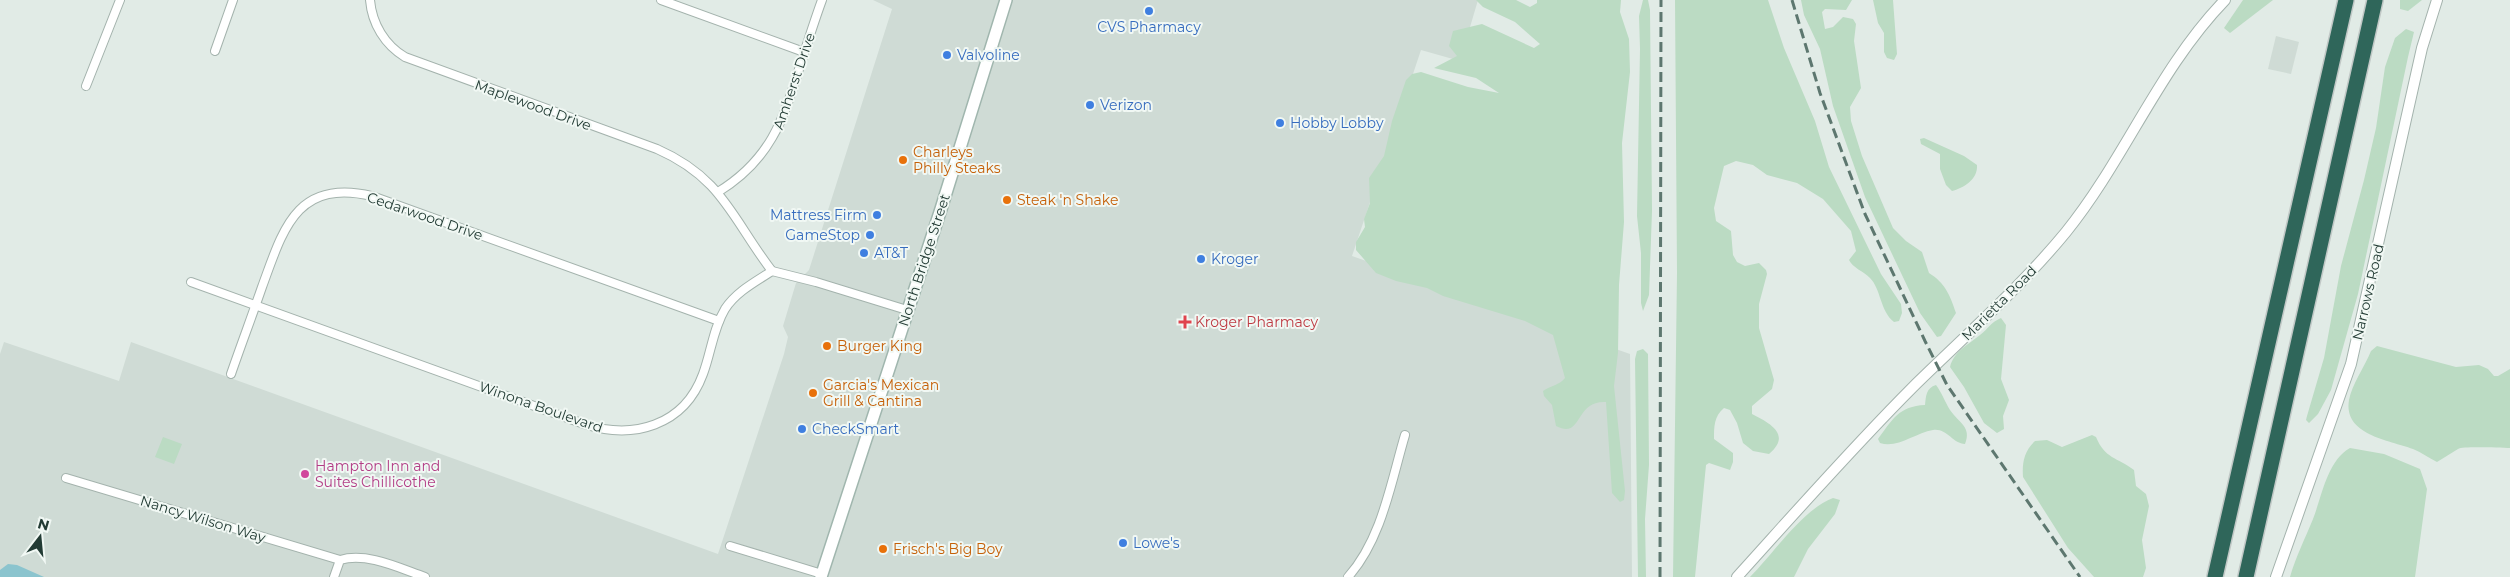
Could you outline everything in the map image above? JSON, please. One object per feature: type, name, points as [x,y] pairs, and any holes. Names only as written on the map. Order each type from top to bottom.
[{"type":"highway","points":[[2215,577],[2346,0]]},
{"type":"highway","points":[[2246,577],[2375,0]]},
{"type":"main road","name":"North Bridge Street","points":[[825,576],[907,310],[1006,0]]},
{"type":"street","points":[[86,86],[120,0]]},
{"type":"street","points":[[215,51],[233,0]]},
{"type":"street","name":"Maplewood Drive","points":[[370,0],[374,19],[381,34],[398,53],[405,57],[658,149],[692,167],[718,192]]},
{"type":"street","points":[[661,0],[804,52]]},
{"type":"street","name":"Amherst Drive","points":[[718,192],[736,181],[754,165],[772,141],[788,106],[822,0]]},
{"type":"street","name":"Narrows Road","points":[[2276,577],[2351,364],[2422,48],[2437,0]]},
{"type":"street","name":"Marietta Road","points":[[1737,577],[1914,386],[2019,284],[2055,245],[2082,209],[2173,67],[2220,2]]},
{"type":"street","name":"Cedarwood Drive","points":[[231,374],[282,232],[289,221],[315,198],[326,194],[348,192],[372,196],[719,321]]},
{"type":"street","points":[[718,192],[772,271],[816,282],[907,310]]},
{"type":"street","name":"Winona Boulevard","points":[[191,282],[584,424],[612,431],[638,430],[653,426],[679,411],[697,388],[719,321],[736,296],[772,271]]},
{"type":"street","points":[[1348,577],[1359,563],[1374,533],[1405,435]]},
{"type":"street","name":"Nancy Wilson Way","points":[[66,478],[340,560]]},
{"type":"street","points":[[730,546],[825,576]]},
{"type":"street","points":[[334,577],[340,560],[351,556],[364,557],[425,577]]},
{"type":"shaded area","points":[[873,0],[1478,0],[1460,61],[1421,50],[1352,256],[1630,354],[1632,577],[0,577],[0,354],[4,342],[119,381],[131,342],[718,554],[784,354],[788,337],[783,326],[796,283],[809,270],[892,9]]},
{"type":"shaded area","points":[[2276,36],[2299,42],[2291,74],[2268,69]]},
{"type":"green space","points":[[1476,0],[1516,0],[1530,7],[1537,3],[1537,0],[1621,0],[1620,12],[1629,39],[1630,72],[1622,143],[1624,222],[1619,285],[1618,353],[1614,386],[1625,491],[1624,500],[1620,502],[1612,493],[1606,402],[1596,403],[1588,407],[1571,428],[1565,429],[1556,426],[1552,405],[1544,396],[1543,391],[1565,378],[1553,335],[1525,321],[1376,273],[1356,250],[1356,242],[1365,227],[1364,219],[1370,203],[1369,178],[1384,156],[1392,121],[1406,80],[1412,74],[1421,72],[1468,87],[1499,93],[1476,78],[1434,68],[1457,56],[1449,46],[1453,31],[1482,24],[1534,48],[1540,44],[1515,22],[1483,7]]},
{"type":"green space","points":[[1643,0],[1648,0],[1650,10],[1652,211],[1649,295],[1643,311],[1641,303],[1641,253],[1637,216],[1639,16]]},
{"type":"green space","points":[[1675,0],[1768,0],[1784,48],[1815,121],[1829,167],[1881,274],[1901,304],[1902,313],[1899,321],[1894,322],[1886,312],[1874,283],[1851,263],[1849,260],[1856,251],[1851,231],[1823,199],[1797,183],[1767,175],[1753,165],[1736,161],[1724,166],[1714,208],[1716,221],[1731,231],[1733,255],[1737,262],[1745,266],[1759,263],[1766,270],[1767,274],[1759,304],[1759,328],[1774,380],[1772,389],[1752,406],[1752,414],[1776,430],[1779,441],[1769,454],[1753,451],[1743,443],[1737,423],[1730,410],[1724,408],[1716,418],[1714,439],[1733,453],[1733,462],[1730,470],[1709,463],[1706,465],[1695,577],[1673,577],[1677,273]]},
{"type":"green space","points":[[1801,0],[1852,0],[1846,10],[1825,9],[1822,12],[1825,29],[1833,27],[1843,17],[1853,19],[1856,24],[1854,41],[1861,88],[1850,107],[1851,121],[1862,156],[1893,228],[1906,241],[1922,252],[1929,273],[1943,285],[1951,301],[1956,313],[1941,336],[1937,337],[1920,313],[1865,197],[1833,106],[1820,49],[1804,15]]},
{"type":"green space","points":[[1873,0],[1893,0],[1897,54],[1894,60],[1887,58],[1884,52],[1884,33],[1878,23]]},
{"type":"green space","points":[[2243,0],[2273,0],[2230,33],[2224,28]]},
{"type":"green space","points":[[2400,0],[2422,0],[2408,11],[2400,9]]},
{"type":"green space","points":[[2406,29],[2414,32],[2358,294],[2331,390],[2318,414],[2309,423],[2306,420],[2324,358],[2341,266],[2376,128],[2385,67],[2395,38]]},
{"type":"green space","points":[[1924,138],[1964,156],[1977,165],[1977,170],[1972,179],[1961,188],[1952,191],[1946,185],[1940,169],[1940,154],[1921,144],[1920,139]]},
{"type":"green space","points":[[2001,318],[2006,325],[2001,379],[2009,400],[2003,416],[2004,429],[1997,433],[1984,423],[1964,387],[1950,367],[1958,352]]},
{"type":"green space","points":[[2377,346],[2456,367],[2479,365],[2488,369],[2494,376],[2498,376],[2510,369],[2510,448],[2461,448],[2437,462],[2416,450],[2381,439],[2360,429],[2353,421],[2349,412],[2349,400],[2371,351]]},
{"type":"green space","points":[[1643,349],[1648,354],[1649,465],[1645,519],[1646,577],[1638,577],[1635,359],[1637,351]]},
{"type":"green space","points":[[1936,385],[1950,410],[1966,429],[1967,438],[1965,444],[1957,442],[1938,430],[1926,432],[1893,444],[1880,443],[1878,439],[1892,420],[1902,411],[1925,405],[1928,390]]},
{"type":"green space","points":[[2092,435],[2096,437],[2107,454],[2134,470],[2136,486],[2146,494],[2149,506],[2142,540],[2146,568],[2143,577],[2094,577],[2068,548],[2023,477],[2024,458],[2028,449],[2035,441],[2047,440],[2062,447]]},
{"type":"green space","points":[[163,437],[182,444],[174,464],[155,457]]},
{"type":"green space","points":[[2350,448],[2384,454],[2420,469],[2427,489],[2415,577],[2290,577],[2326,480],[2336,461]]},
{"type":"green space","points":[[1833,498],[1840,500],[1835,514],[1808,549],[1794,577],[1750,577],[1799,522],[1810,512]]},
{"type":"water","points":[[8,564],[17,565],[44,577],[0,577],[0,570]]},
{"type":"railway","points":[[1660,577],[1661,0]]},
{"type":"railway","points":[[1792,0],[1820,93],[1865,214],[1925,341],[1947,385],[2080,577]]},
{"type":"place","name":"CVS Pharmacy","points":[[1149,11]]},
{"type":"place","name":"Valvoline","points":[[947,55]]},
{"type":"place","name":"Verizon","points":[[1090,105]]},
{"type":"place","name":"Hobby Lobby","points":[[1280,123]]},
{"type":"place","name":"Charleys Philly Steaks","points":[[903,160]]},
{"type":"place","name":"Steak 'n Shake","points":[[1007,200]]},
{"type":"place","name":"Mattress Firm","points":[[877,215]]},
{"type":"place","name":"GameStop","points":[[870,235]]},
{"type":"place","name":"AT&T","points":[[864,253]]},
{"type":"place","name":"Kroger","points":[[1201,259]]},
{"type":"place","name":"Kroger Pharmacy","points":[[1185,322]]},
{"type":"place","name":"Burger King","points":[[827,346]]},
{"type":"place","name":"Garcia's Mexican Grill & Cantina","points":[[813,393]]},
{"type":"place","name":"CheckSmart","points":[[802,429]]},
{"type":"place","name":"Hampton Inn and Suites Chillicothe","points":[[305,474]]},
{"type":"place","name":"Lowe's","points":[[1123,543]]},
{"type":"place","name":"Frisch's Big Boy","points":[[883,549]]}]
